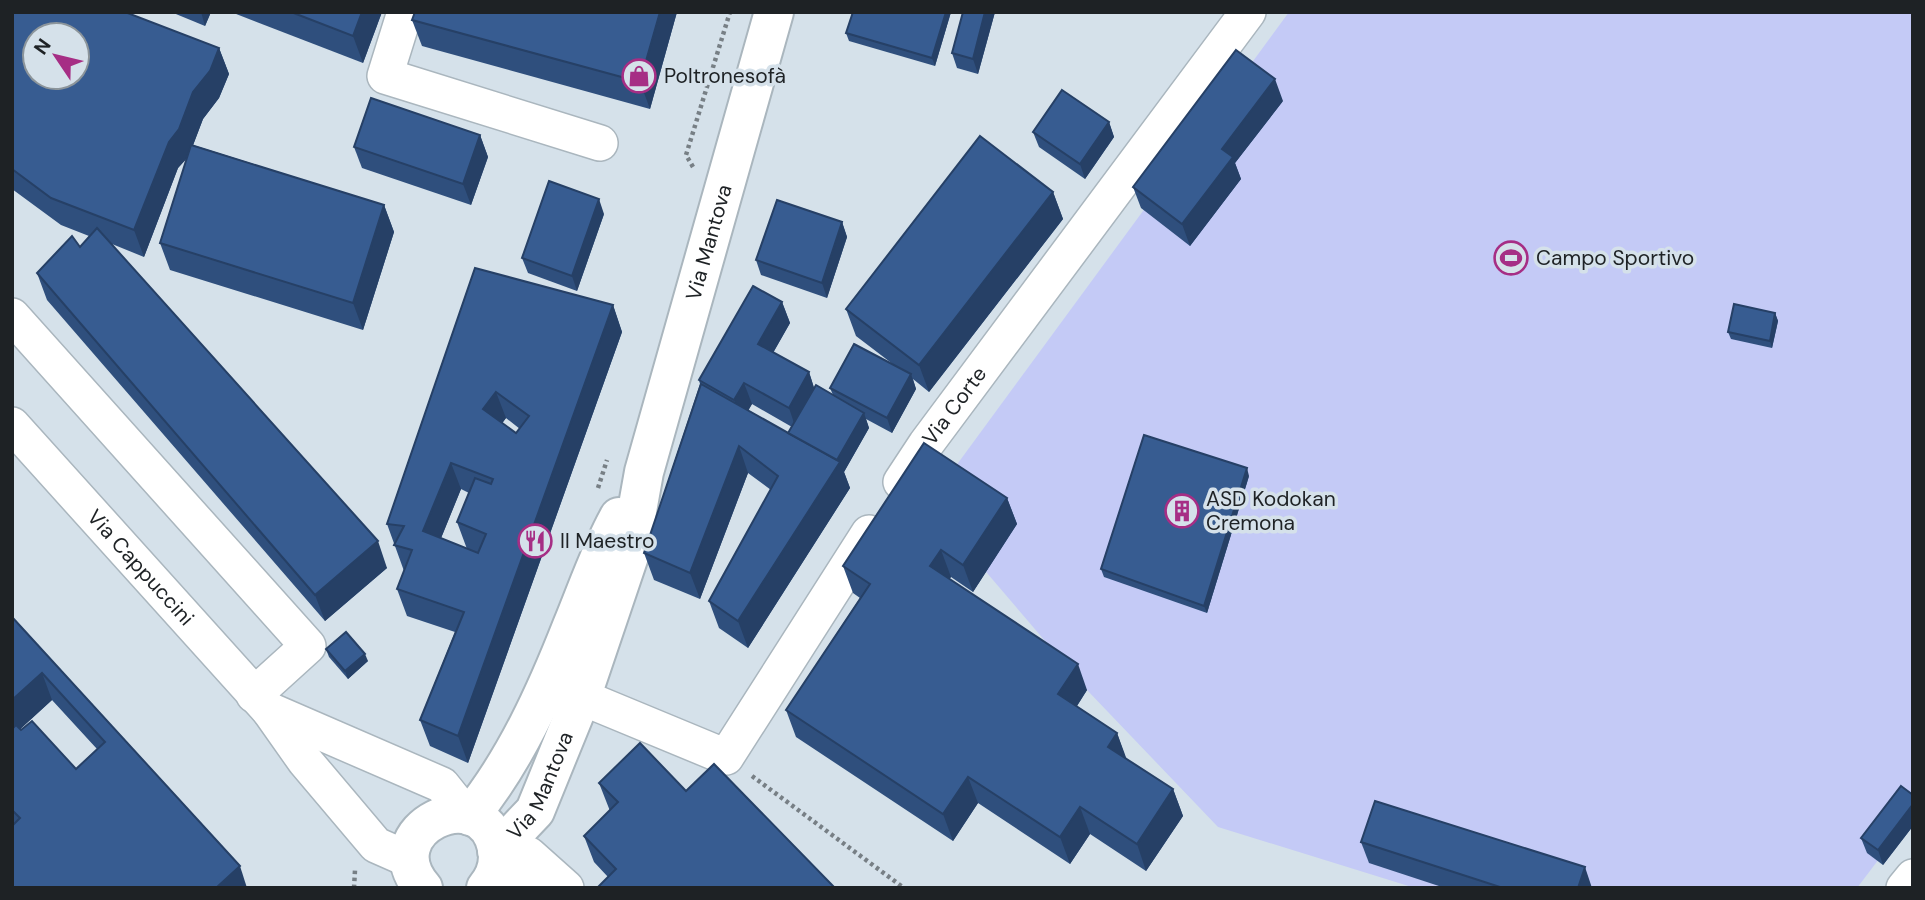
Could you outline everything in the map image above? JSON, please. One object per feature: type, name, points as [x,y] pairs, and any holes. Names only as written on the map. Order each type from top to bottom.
[{"type":"main road","name":"Via Mantova","points":[[493,870],[535,811],[581,698],[629,556],[644,472],[774,12]]},
{"type":"main road","name":"Via Mantova","points":[[468,815],[492,789],[545,688],[609,534],[644,472]]},
{"type":"main road","points":[[413,876],[413,842],[429,822],[440,816],[468,815],[489,830],[493,870]]},
{"type":"street","points":[[405,12],[385,76],[600,143]]},
{"type":"street","name":"Via Corte","points":[[726,757],[926,444],[1248,12]]},
{"type":"street","points":[[12,316],[308,646],[262,702]]},
{"type":"street","name":"Via Cappuccini","points":[[12,425],[262,702],[305,761],[376,845],[413,876]]},
{"type":"street","points":[[545,688],[581,698],[726,757]]},
{"type":"street","name":"Via Cappuccini","points":[[262,702],[442,785],[468,815]]},
{"type":"street","points":[[493,870],[529,855],[566,888]]},
{"type":"street","points":[[493,870],[529,888]]},
{"type":"street","points":[[1904,888],[1913,877]]},
{"type":"path","points":[[694,169],[686,155],[730,12]]},
{"type":"path","points":[[594,498],[612,447]]},
{"type":"path","points":[[726,757],[904,888]]},
{"type":"shaded area","name":"Campo Sportivo","points":[[1289,12],[1913,12],[1913,814],[1857,888],[1415,888],[1218,827],[1087,690],[928,504]]},
{"type":"building","points":[[12,12],[125,12],[219,48],[210,71],[193,92],[179,129],[169,142],[134,230],[51,198],[12,169]]},
{"type":"building","points":[[291,12],[362,12],[353,36]]},
{"type":"building","points":[[415,12],[660,12],[640,82],[412,20]]},
{"type":"building","points":[[853,12],[946,12],[932,58],[846,33]]},
{"type":"building","points":[[963,12],[985,12],[973,59],[952,53]]},
{"type":"building","points":[[1236,50],[1275,79],[1222,149],[1233,157],[1182,224],[1133,187]]},
{"type":"building","points":[[1062,90],[1109,122],[1080,164],[1033,132]]},
{"type":"building","points":[[371,98],[480,135],[463,184],[354,147]]},
{"type":"building","points":[[980,136],[1053,192],[919,365],[846,309]]},
{"type":"building","points":[[191,145],[384,205],[353,303],[160,243]]},
{"type":"building","points":[[549,181],[599,199],[572,276],[522,258]]},
{"type":"building","points":[[777,200],[842,222],[822,283],[756,260]]},
{"type":"building","points":[[97,228],[378,541],[315,595],[37,273],[72,236],[80,247]]},
{"type":"building","points":[[475,268],[613,305],[458,736],[420,720],[464,612],[397,589],[412,550],[394,545],[404,526],[387,524]],"holes":[[[496,392],[529,416],[516,433],[483,409]],[[451,463],[493,479],[491,484],[475,478],[457,522],[486,534],[478,553],[423,531]]]},
{"type":"building","points":[[753,286],[782,302],[758,344],[809,372],[789,408],[744,383],[734,400],[699,380]]},
{"type":"building","points":[[1734,304],[1775,313],[1770,341],[1728,332]]},
{"type":"building","points":[[854,344],[911,374],[887,418],[830,388]]},
{"type":"building","points":[[701,384],[840,462],[738,621],[709,601],[778,476],[739,446],[690,573],[644,553]]},
{"type":"building","points":[[816,385],[864,413],[837,460],[788,433]]},
{"type":"building","name":"ASD Kodokan Cremona","points":[[1144,435],[1247,468],[1204,606],[1101,569]]},
{"type":"building","points":[[924,443],[1007,498],[963,565],[941,550],[930,566],[1078,664],[1058,694],[1117,733],[1108,747],[1173,789],[1137,844],[1080,807],[1060,837],[968,777],[943,814],[786,710],[870,584],[843,566]]},
{"type":"building","points":[[12,617],[240,866],[216,888],[12,888],[12,826],[20,818],[12,810],[12,729],[16,725],[21,730],[32,721],[76,769],[105,742],[42,673],[12,700]]},
{"type":"building","points":[[346,632],[365,654],[345,671],[326,649]]},
{"type":"building","points":[[640,743],[686,791],[714,764],[835,888],[597,888],[616,869],[584,836],[618,802],[599,783]]},
{"type":"building","points":[[1901,786],[1913,795],[1913,804],[1878,850],[1861,838]]},
{"type":"building","points":[[1375,801],[1585,867],[1578,888],[1503,888],[1361,842]]},
{"type":"place","name":"Poltronesofà","points":[[639,76]]},
{"type":"place","name":"Campo Sportivo","points":[[1511,258]]},
{"type":"place","name":"ASD Kodokan Cremona","points":[[1182,511]]},
{"type":"place","name":"Il Maestro","points":[[535,541]]}]
